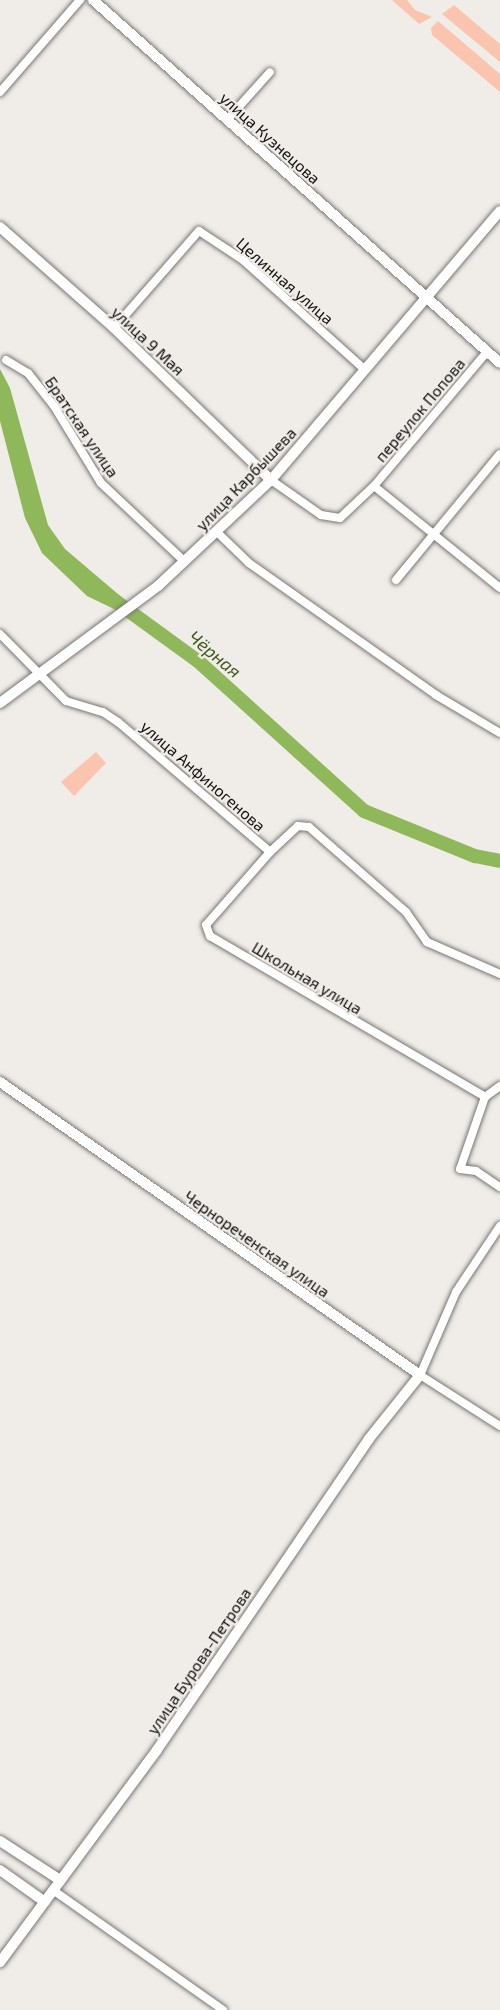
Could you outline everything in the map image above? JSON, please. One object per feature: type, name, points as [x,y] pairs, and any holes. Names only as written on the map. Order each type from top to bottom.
[{"type":"main road","name":"улица Кузнецова","points":[[93,0],[500,363]]},
{"type":"main road","name":"улица Карбышева","points":[[0,703],[42,675],[158,586],[271,480],[500,211]]},
{"type":"main road","name":"улица 9 Мая","points":[[0,227],[114,328],[271,480]]},
{"type":"main road","name":"Чернореченская улица","points":[[0,1082],[420,1375]]},
{"type":"main road","name":"улица Бурова-Петрова","points":[[0,1962],[157,1750],[369,1439],[420,1375]]},
{"type":"main road","points":[[0,1841],[60,1880]]},
{"type":"main road","points":[[0,1870],[45,1902]]},
{"type":"street","points":[[0,92],[80,0]]},
{"type":"street","points":[[227,120],[270,72]]},
{"type":"street","name":"Целинная улица","points":[[114,328],[199,231],[243,260],[365,370]]},
{"type":"street","name":"переулок Попова","points":[[271,480],[321,514],[340,518],[374,486],[487,352]]},
{"type":"street","name":"Братская улица","points":[[6,360],[34,381],[101,483],[186,562]]},
{"type":"street","points":[[396,580],[500,454]]},
{"type":"street","points":[[374,486],[500,588]]},
{"type":"street","points":[[217,532],[249,563],[436,695],[500,733]]},
{"type":"street","name":"улица Анфиногенова","points":[[0,634],[66,701],[103,712],[118,722],[270,852],[298,826],[309,826],[406,912],[405,919],[427,942],[500,974]]},
{"type":"street","name":"Школьная улица","points":[[270,852],[206,925],[210,936],[485,1097]]},
{"type":"street","points":[[500,1086],[485,1097],[460,1169],[476,1171],[500,1187]]},
{"type":"street","points":[[420,1375],[456,1292],[500,1226]]},
{"type":"street","name":"Чернореченская улица","points":[[420,1375],[500,1426]]},
{"type":"street","points":[[53,1890],[223,2010]]},
{"type":"shaded area","points":[[392,0],[407,0],[415,10],[432,17],[419,24]]},
{"type":"shaded area","points":[[454,5],[500,44],[500,62],[442,14]]},
{"type":"shaded area","points":[[438,21],[500,74],[500,92],[432,35],[431,28]]},
{"type":"shaded area","points":[[0,369],[10,388],[48,525],[65,549],[125,600],[114,609],[87,596],[42,553],[25,518],[0,421]]},
{"type":"shaded area","points":[[96,752],[106,763],[74,796],[61,782]]},
{"type":"waterway","name":"Чёрная","points":[[107,595],[198,661],[364,811],[475,856],[500,861]]}]
